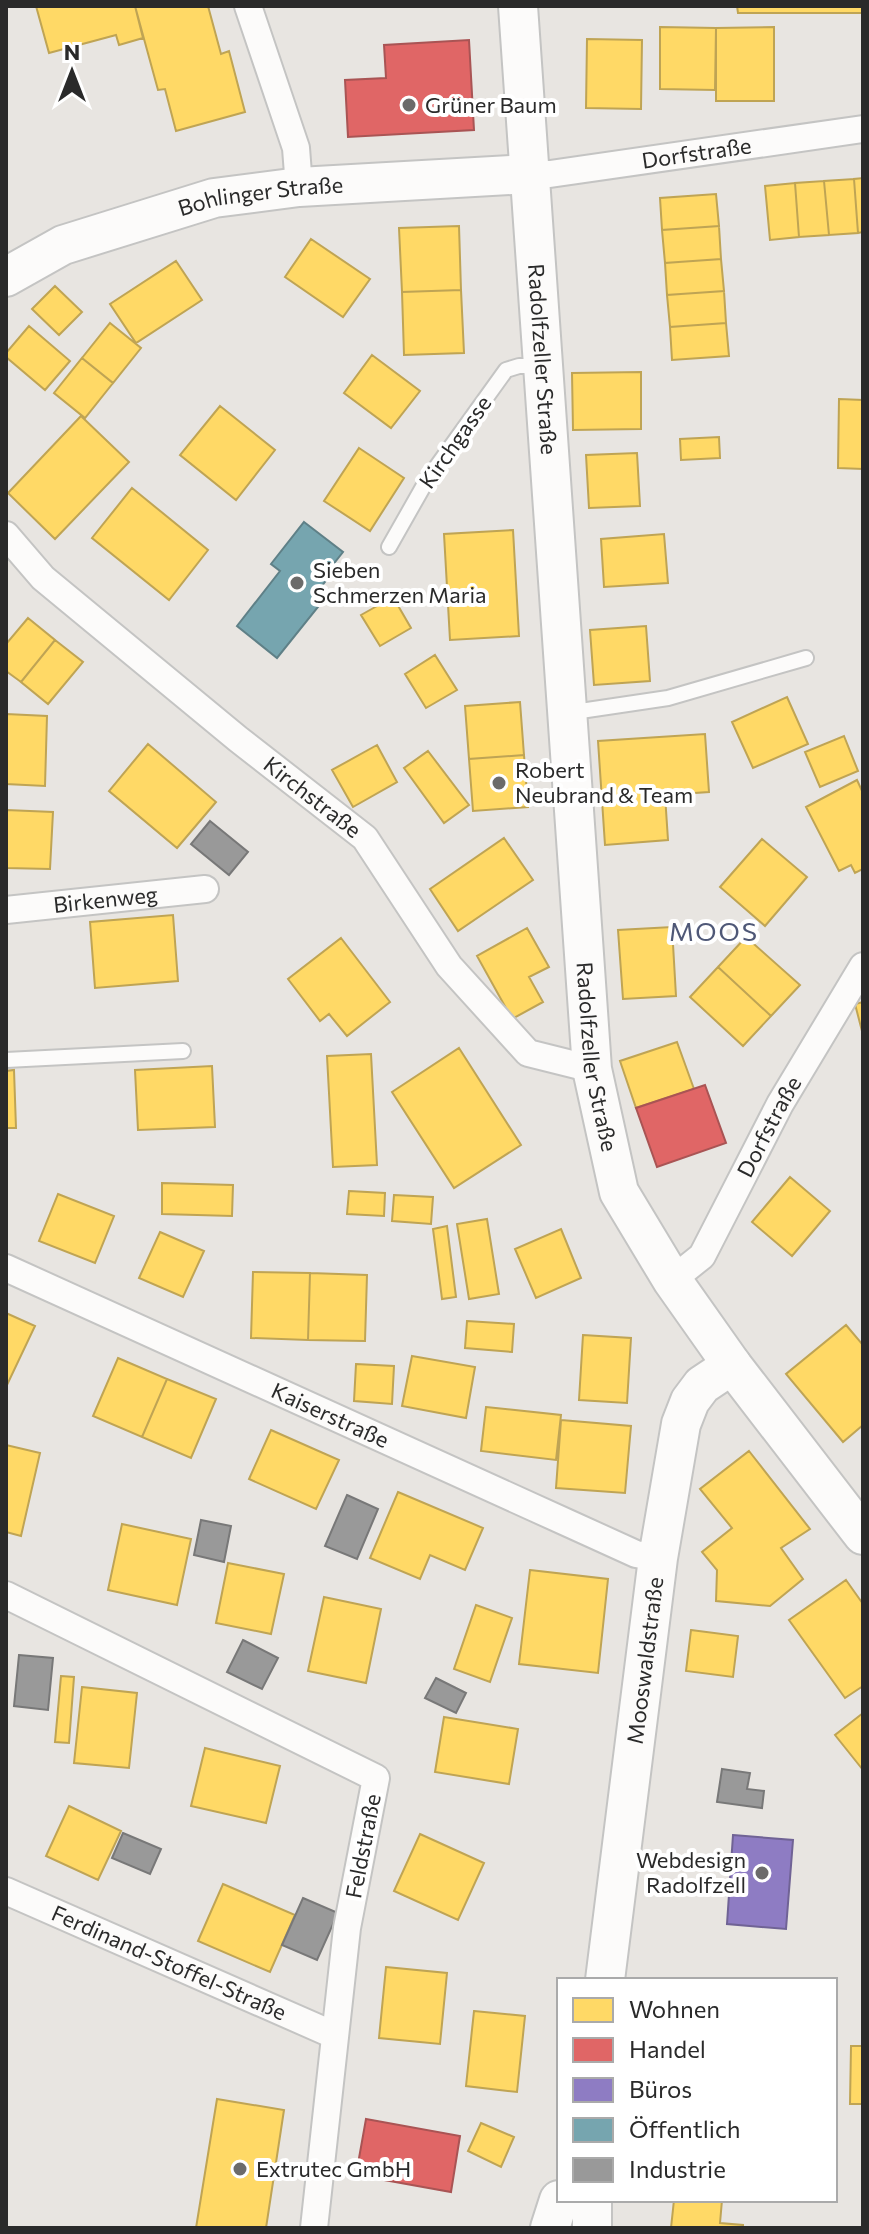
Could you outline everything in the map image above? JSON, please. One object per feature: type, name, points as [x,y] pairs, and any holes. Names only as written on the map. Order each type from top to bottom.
[{"type":"main road","name":"Radolfzeller Straße","points":[[518,6],[592,1069],[619,1192],[672,1280],[732,1365],[863,1535]]},
{"type":"main road","name":"Bohlinger Straße","points":[[6,277],[63,245],[214,198],[299,187],[528,174]]},
{"type":"main road","name":"Mooswaldstraße","points":[[605,1978],[658,1558],[681,1424],[690,1401],[702,1385],[732,1365]]},
{"type":"main road","points":[[550,2228],[558,2202]]},
{"type":"main road","points":[[592,2202],[592,2228]]},
{"type":"street","points":[[248,6],[296,148],[299,187]]},
{"type":"street","name":"Dorfstraße","points":[[528,174],[550,174],[863,129]]},
{"type":"street","name":"Kirchstraße","points":[[6,535],[43,578],[238,739],[365,838],[449,966],[528,1053],[592,1069]]},
{"type":"street","name":"Birkenweg","points":[[6,910],[205,889]]},
{"type":"street","name":"Dorfstraße","points":[[672,1280],[702,1256],[780,1104],[863,966]]},
{"type":"street","name":"Kaiserstraße","points":[[6,1268],[636,1554],[658,1558]]},
{"type":"street","name":"Feldstraße","points":[[6,1595],[376,1778],[347,1928],[314,2228]]},
{"type":"street","name":"Ferdinand-Stoffel-Straße","points":[[6,1891],[334,2035]]},
{"type":"lane","name":"Kirchgasse","points":[[389,547],[427,480],[506,370],[519,366],[542,366]]},
{"type":"lane","points":[[567,713],[668,698],[806,658]]},
{"type":"lane","points":[[6,1060],[183,1051]]},
{"type":"building: Wohnen","points":[[36,6],[135,6],[143,38],[119,45],[116,35],[49,53]]},
{"type":"building: Wohnen","points":[[135,6],[208,6],[221,54],[229,51],[245,112],[176,131],[165,89],[158,90]]},
{"type":"building: Wohnen","points":[[737,6],[863,6],[863,13],[738,13]]},
{"type":"building: Wohnen","points":[[660,27],[716,28],[715,90],[660,89]]},
{"type":"building: Wohnen","points":[[774,27],[774,101],[716,101],[716,28]]},
{"type":"building: Wohnen","points":[[587,39],[642,40],[641,109],[586,108]]},
{"type":"building: Wohnen","points":[[863,178],[863,232],[858,233],[854,179]]},
{"type":"building: Wohnen","points":[[854,179],[858,233],[829,235],[824,181]]},
{"type":"building: Wohnen","points":[[824,181],[829,235],[799,237],[795,183]]},
{"type":"building: Wohnen","points":[[795,183],[799,237],[770,240],[765,186]]},
{"type":"building: Wohnen","points":[[716,194],[719,226],[662,230],[660,198]]},
{"type":"building: Wohnen","points":[[459,226],[461,290],[402,292],[399,228]]},
{"type":"building: Wohnen","points":[[719,226],[721,259],[665,263],[662,230]]},
{"type":"building: Wohnen","points":[[311,239],[370,279],[343,317],[285,277]]},
{"type":"building: Wohnen","points":[[721,259],[724,291],[667,295],[665,263]]},
{"type":"building: Wohnen","points":[[176,261],[202,300],[136,343],[110,304]]},
{"type":"building: Wohnen","points":[[55,286],[82,312],[59,335],[32,309]]},
{"type":"building: Wohnen","points":[[461,290],[464,353],[404,355],[402,292]]},
{"type":"building: Wohnen","points":[[724,291],[726,323],[670,327],[667,295]]},
{"type":"building: Wohnen","points":[[110,323],[141,348],[113,383],[82,358]]},
{"type":"building: Wohnen","points":[[726,323],[729,356],[672,360],[670,327]]},
{"type":"building: Wohnen","points":[[29,326],[70,361],[45,390],[6,357]]},
{"type":"building: Wohnen","points":[[372,355],[420,391],[391,428],[344,393]]},
{"type":"building: Wohnen","points":[[82,358],[113,383],[85,418],[54,393]]},
{"type":"building: Wohnen","points":[[641,372],[641,429],[573,430],[572,373]]},
{"type":"building: Wohnen","points":[[839,399],[863,400],[863,469],[838,468]]},
{"type":"building: Wohnen","points":[[220,406],[275,450],[236,500],[180,455]]},
{"type":"building: Wohnen","points":[[81,416],[129,462],[55,539],[8,493]]},
{"type":"building: Wohnen","points":[[719,437],[720,458],[681,460],[680,439]]},
{"type":"building: Wohnen","points":[[359,448],[404,478],[370,531],[324,501]]},
{"type":"building: Wohnen","points":[[637,453],[640,506],[589,508],[586,455]]},
{"type":"building: Wohnen","points":[[132,488],[208,550],[169,600],[92,538]]},
{"type":"building: Wohnen","points":[[513,530],[519,636],[450,640],[444,534]]},
{"type":"building: Wohnen","points":[[664,534],[668,583],[604,587],[601,539]]},
{"type":"building: Wohnen","points":[[393,597],[411,628],[380,646],[361,615]]},
{"type":"building: Wohnen","points":[[28,618],[55,640],[21,682],[6,671],[6,644]]},
{"type":"building: Wohnen","points":[[646,626],[650,681],[594,685],[590,630]]},
{"type":"building: Wohnen","points":[[55,640],[83,662],[48,704],[21,682]]},
{"type":"building: Wohnen","points":[[435,655],[457,690],[426,708],[405,674]]},
{"type":"building: Wohnen","points":[[787,697],[808,744],[753,768],[732,722]]},
{"type":"building: Wohnen","points":[[520,702],[524,755],[469,759],[465,706]]},
{"type":"building: Wohnen","points":[[6,714],[47,716],[45,786],[6,784]]},
{"type":"building: Wohnen","points":[[705,734],[709,792],[665,795],[668,840],[605,845],[598,741]]},
{"type":"building: Wohnen","points":[[844,736],[858,771],[820,787],[805,752]]},
{"type":"building: Wohnen","points":[[148,744],[216,802],[177,848],[109,791]]},
{"type":"building: Wohnen","points":[[377,745],[397,782],[353,807],[332,770]]},
{"type":"building: Wohnen","points":[[428,751],[469,805],[444,823],[404,768]]},
{"type":"building: Wohnen","name":"Robert Neubrand & Team","points":[[524,755],[528,807],[473,811],[469,759]]},
{"type":"building: Wohnen","points":[[857,780],[863,793],[863,869],[855,873],[851,865],[839,871],[806,807]]},
{"type":"building: Wohnen","points":[[6,810],[53,812],[50,869],[6,868]]},
{"type":"building: Wohnen","points":[[504,838],[533,880],[458,931],[430,889]]},
{"type":"building: Wohnen","points":[[762,839],[807,877],[765,926],[720,887]]},
{"type":"building: Wohnen","points":[[173,915],[178,981],[95,988],[90,922]]},
{"type":"building: Wohnen","points":[[672,927],[676,996],[623,999],[618,930]]},
{"type":"building: Wohnen","points":[[527,928],[549,967],[529,977],[543,1002],[512,1019],[477,956]]},
{"type":"building: Wohnen","points":[[746,937],[800,985],[771,1016],[718,967]]},
{"type":"building: Wohnen","points":[[341,938],[390,1002],[347,1036],[329,1014],[320,1021],[288,979]]},
{"type":"building: Wohnen","points":[[718,967],[771,1016],[743,1046],[690,997]]},
{"type":"building: Wohnen","points":[[863,1002],[863,1035],[855,1004]]},
{"type":"building: Wohnen","points":[[677,1042],[694,1089],[636,1108],[620,1061]]},
{"type":"building: Wohnen","points":[[459,1048],[521,1145],[454,1188],[392,1092]]},
{"type":"building: Wohnen","points":[[371,1054],[377,1165],[333,1167],[327,1056]]},
{"type":"building: Wohnen","points":[[212,1066],[215,1127],[138,1130],[135,1070]]},
{"type":"building: Wohnen","points":[[14,1070],[16,1128],[6,1128],[6,1071]]},
{"type":"building: Wohnen","points":[[790,1177],[830,1211],[792,1256],[752,1222]]},
{"type":"building: Wohnen","points":[[162,1183],[233,1185],[232,1216],[162,1214]]},
{"type":"building: Wohnen","points":[[349,1191],[385,1193],[384,1216],[347,1214]]},
{"type":"building: Wohnen","points":[[58,1194],[114,1216],[95,1263],[39,1241]]},
{"type":"building: Wohnen","points":[[394,1195],[433,1197],[431,1224],[392,1221]]},
{"type":"building: Wohnen","points":[[487,1219],[499,1294],[469,1299],[457,1224]]},
{"type":"building: Wohnen","points":[[447,1226],[456,1297],[442,1299],[433,1229]]},
{"type":"building: Wohnen","points":[[561,1229],[581,1278],[536,1298],[515,1249]]},
{"type":"building: Wohnen","points":[[160,1232],[204,1251],[183,1297],[139,1278]]},
{"type":"building: Wohnen","points":[[253,1272],[310,1273],[308,1340],[251,1338]]},
{"type":"building: Wohnen","points":[[310,1273],[367,1275],[365,1341],[308,1340]]},
{"type":"building: Wohnen","points":[[6,1313],[35,1326],[7,1385],[6,1385]]},
{"type":"building: Wohnen","points":[[467,1321],[514,1324],[512,1352],[465,1348]]},
{"type":"building: Wohnen","points":[[846,1325],[863,1345],[863,1425],[843,1442],[786,1374]]},
{"type":"building: Wohnen","points":[[583,1335],[631,1338],[627,1403],[579,1400]]},
{"type":"building: Wohnen","points":[[412,1356],[475,1367],[466,1418],[402,1406]]},
{"type":"building: Wohnen","points":[[118,1358],[167,1379],[142,1437],[93,1416]]},
{"type":"building: Wohnen","points":[[356,1364],[394,1366],[392,1404],[354,1401]]},
{"type":"building: Wohnen","points":[[167,1379],[216,1399],[191,1458],[142,1437]]},
{"type":"building: Wohnen","points":[[486,1407],[561,1415],[556,1460],[481,1451]]},
{"type":"building: Wohnen","points":[[561,1420],[631,1426],[625,1493],[556,1488]]},
{"type":"building: Wohnen","points":[[271,1430],[339,1460],[316,1509],[249,1479]]},
{"type":"building: Wohnen","points":[[6,1445],[40,1453],[21,1536],[6,1532]]},
{"type":"building: Wohnen","points":[[749,1451],[810,1529],[781,1548],[803,1579],[770,1606],[716,1601],[717,1570],[702,1552],[732,1528],[700,1489]]},
{"type":"building: Wohnen","points":[[398,1492],[483,1528],[465,1570],[430,1555],[420,1579],[370,1558]]},
{"type":"building: Wohnen","points":[[122,1524],[191,1539],[177,1605],[108,1590]]},
{"type":"building: Wohnen","points":[[228,1563],[284,1574],[271,1634],[216,1623]]},
{"type":"building: Wohnen","points":[[530,1570],[608,1579],[598,1673],[519,1664]]},
{"type":"building: Wohnen","points":[[846,1580],[863,1604],[863,1686],[845,1698],[789,1620]]},
{"type":"building: Wohnen","points":[[324,1597],[381,1609],[366,1683],[308,1671]]},
{"type":"building: Wohnen","points":[[476,1605],[512,1618],[490,1682],[454,1669]]},
{"type":"building: Wohnen","points":[[691,1630],[738,1636],[733,1677],[686,1671]]},
{"type":"building: Wohnen","points":[[61,1676],[74,1677],[69,1743],[55,1742]]},
{"type":"building: Wohnen","points":[[82,1687],[137,1693],[129,1768],[74,1763]]},
{"type":"building: Wohnen","points":[[863,1713],[863,1770],[835,1735]]},
{"type":"building: Wohnen","points":[[444,1717],[518,1729],[509,1784],[435,1772]]},
{"type":"building: Wohnen","points":[[205,1748],[280,1766],[266,1823],[191,1806]]},
{"type":"building: Wohnen","points":[[69,1806],[121,1831],[98,1880],[46,1856]]},
{"type":"building: Wohnen","points":[[420,1834],[484,1863],[458,1920],[394,1891]]},
{"type":"building: Wohnen","points":[[223,1884],[295,1915],[270,1972],[198,1941]]},
{"type":"building: Wohnen","points":[[386,1967],[447,1973],[440,2044],[379,2038]]},
{"type":"building: Wohnen","points":[[474,2011],[525,2016],[517,2092],[466,2086]]},
{"type":"building: Wohnen","points":[[851,2046],[863,2046],[863,2104],[850,2104]]},
{"type":"building: Wohnen","name":"Extrutec GmbH","points":[[217,2099],[284,2110],[266,2228],[196,2228]]},
{"type":"building: Wohnen","points":[[481,2123],[514,2137],[501,2167],[468,2151]]},
{"type":"building: Wohnen","points":[[674,2202],[722,2202],[720,2223],[743,2225],[743,2228],[671,2228]]},
{"type":"building: Handel","name":"Grüner Baum","points":[[469,40],[474,130],[348,137],[345,80],[386,78],[384,45]]},
{"type":"building: Handel","points":[[705,1085],[726,1143],[657,1167],[636,1108]]},
{"type":"building: Handel","points":[[366,2119],[460,2136],[451,2192],[356,2175]]},
{"type":"building: Büros","points":[[733,1835],[793,1840],[786,1929],[727,1924]]},
{"type":"building: Öffentlich","name":"Sieben Schmerzen Maria","points":[[304,522],[343,552],[332,566],[335,569],[314,596],[322,602],[277,658],[237,626],[280,571],[271,564]]},
{"type":"building: Industrie","points":[[210,821],[248,852],[229,875],[191,844]]},
{"type":"building: Industrie","points":[[347,1495],[378,1509],[357,1559],[325,1546]]},
{"type":"building: Industrie","points":[[201,1520],[231,1526],[224,1562],[194,1555]]},
{"type":"building: Industrie","points":[[243,1640],[278,1658],[262,1689],[227,1672]]},
{"type":"building: Industrie","points":[[19,1655],[53,1658],[48,1710],[14,1706]]},
{"type":"building: Industrie","points":[[436,1678],[466,1693],[456,1713],[425,1698]]},
{"type":"building: Industrie","points":[[722,1769],[750,1773],[747,1789],[764,1791],[762,1808],[717,1802]]},
{"type":"building: Industrie","points":[[123,1833],[161,1849],[150,1874],[112,1858]]},
{"type":"building: Industrie","points":[[303,1898],[338,1913],[317,1960],[282,1945]]},
{"type":"place","name":"Grüner Baum","points":[[409,105]]},
{"type":"place","name":"Sieben Schmerzen Maria","points":[[297,583]]},
{"type":"place","name":"Robert Neubrand & Team","points":[[499,783]]},
{"type":"place","name":"Webdesign Radolfzell","points":[[762,1873]]},
{"type":"place","name":"Extrutec GmbH","points":[[240,2169]]},
{"type":"district","name":"MOOS","points":[[714,932]]}]
